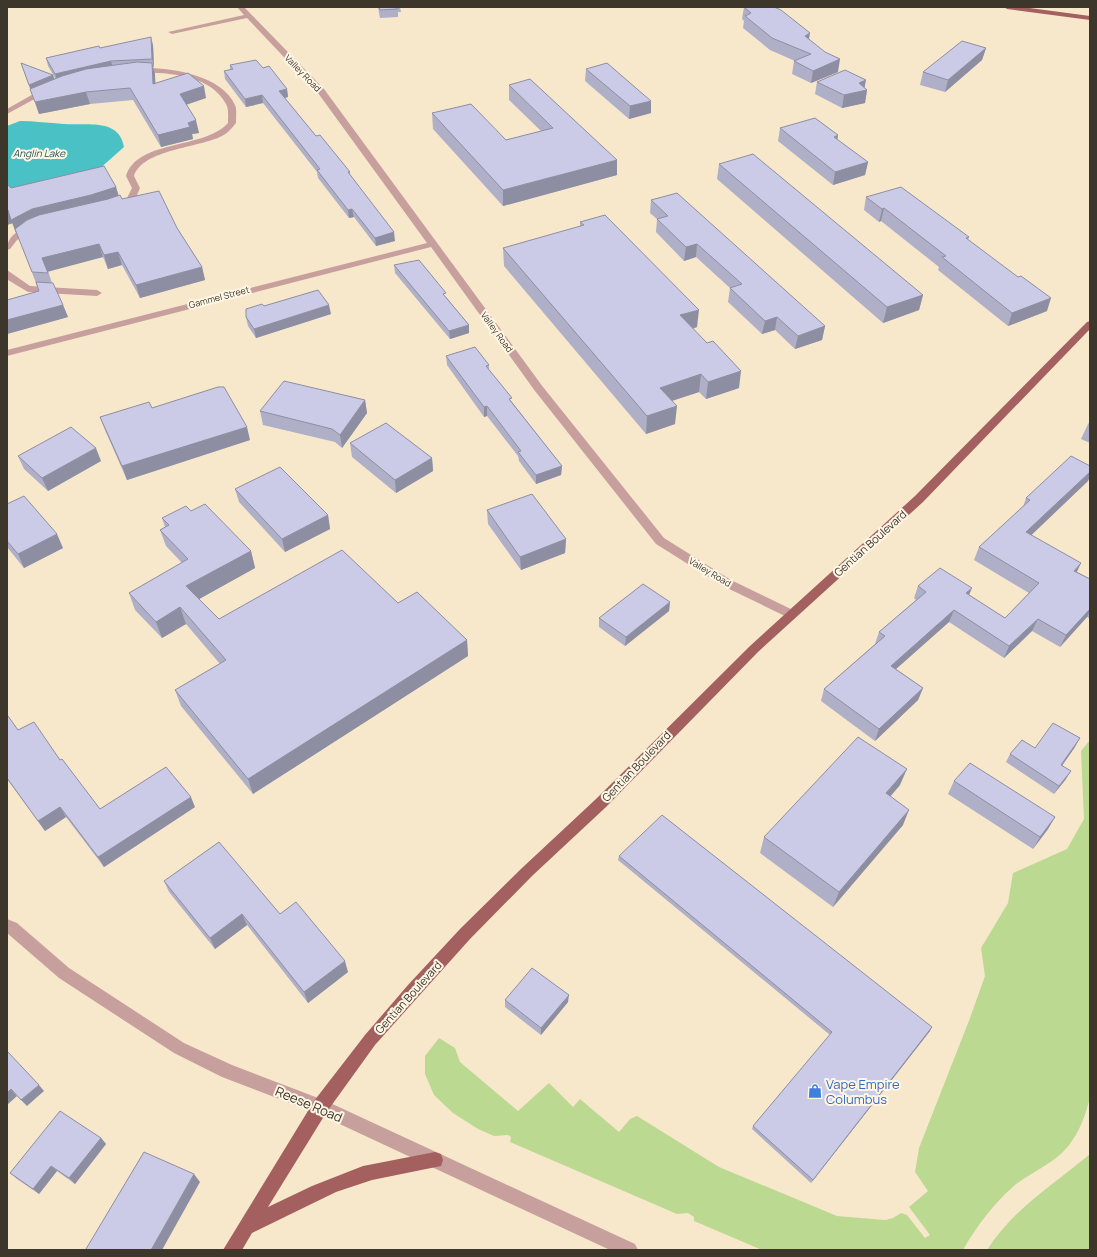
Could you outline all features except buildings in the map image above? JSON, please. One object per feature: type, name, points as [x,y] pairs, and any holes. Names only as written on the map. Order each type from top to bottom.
[{"type":"main road","points":[[1007,7],[1090,18]]},
{"type":"main road","name":"Gentian Boulevard","points":[[232,1250],[320,1107],[370,1040],[413,990],[465,934],[792,614],[919,499],[1090,324]]},
{"type":"main road","points":[[246,1227],[321,1190],[364,1174],[405,1164],[435,1160]]},
{"type":"street","name":"Valley Road","points":[[240,7],[247,16],[321,91],[539,389],[660,541],[727,583],[792,614]]},
{"type":"street","points":[[172,32],[247,16]]},
{"type":"street","points":[[114,207],[131,200],[136,188],[130,176],[134,166],[143,159],[159,152],[197,144],[220,134],[232,123],[231,105],[216,88],[191,76],[156,70],[130,72]]},
{"type":"street","points":[[7,112],[40,92],[53,88]]},
{"type":"street","points":[[7,247],[14,238],[36,227]]},
{"type":"street","name":"Gammel Street","points":[[7,353],[432,244]]},
{"type":"street","points":[[7,273],[11,278],[28,290],[96,293]]},
{"type":"street","name":"Reese Road","points":[[7,926],[12,928],[64,973],[179,1048],[228,1071],[320,1107],[629,1250]]},
{"type":"green space","points":[[1090,740],[1090,1097],[1082,1122],[1069,1146],[1056,1158],[1020,1181],[1007,1192],[986,1216],[963,1250],[762,1250],[694,1221],[694,1217],[688,1213],[677,1214],[510,1142],[511,1137],[508,1135],[494,1136],[478,1129],[453,1113],[434,1095],[425,1074],[425,1056],[439,1038],[455,1048],[460,1062],[518,1111],[549,1083],[573,1107],[580,1099],[619,1132],[630,1119],[637,1116],[719,1167],[837,1216],[885,1220],[893,1218],[901,1213],[907,1215],[925,1238],[930,1235],[909,1207],[928,1191],[915,1172],[919,1148],[985,976],[981,948],[1008,903],[1013,873],[1067,849],[1084,819],[1081,751]]},
{"type":"green space","points":[[1090,1154],[1090,1250],[987,1250],[997,1235],[1021,1210]]},
{"type":"water","name":"Anglin Lake","points":[[20,121],[91,124],[108,127],[121,137],[124,147],[97,171],[14,190],[7,186],[7,126]]},
{"type":"place","name":"Vape Empire Columbus","points":[[815,1091]]}]
